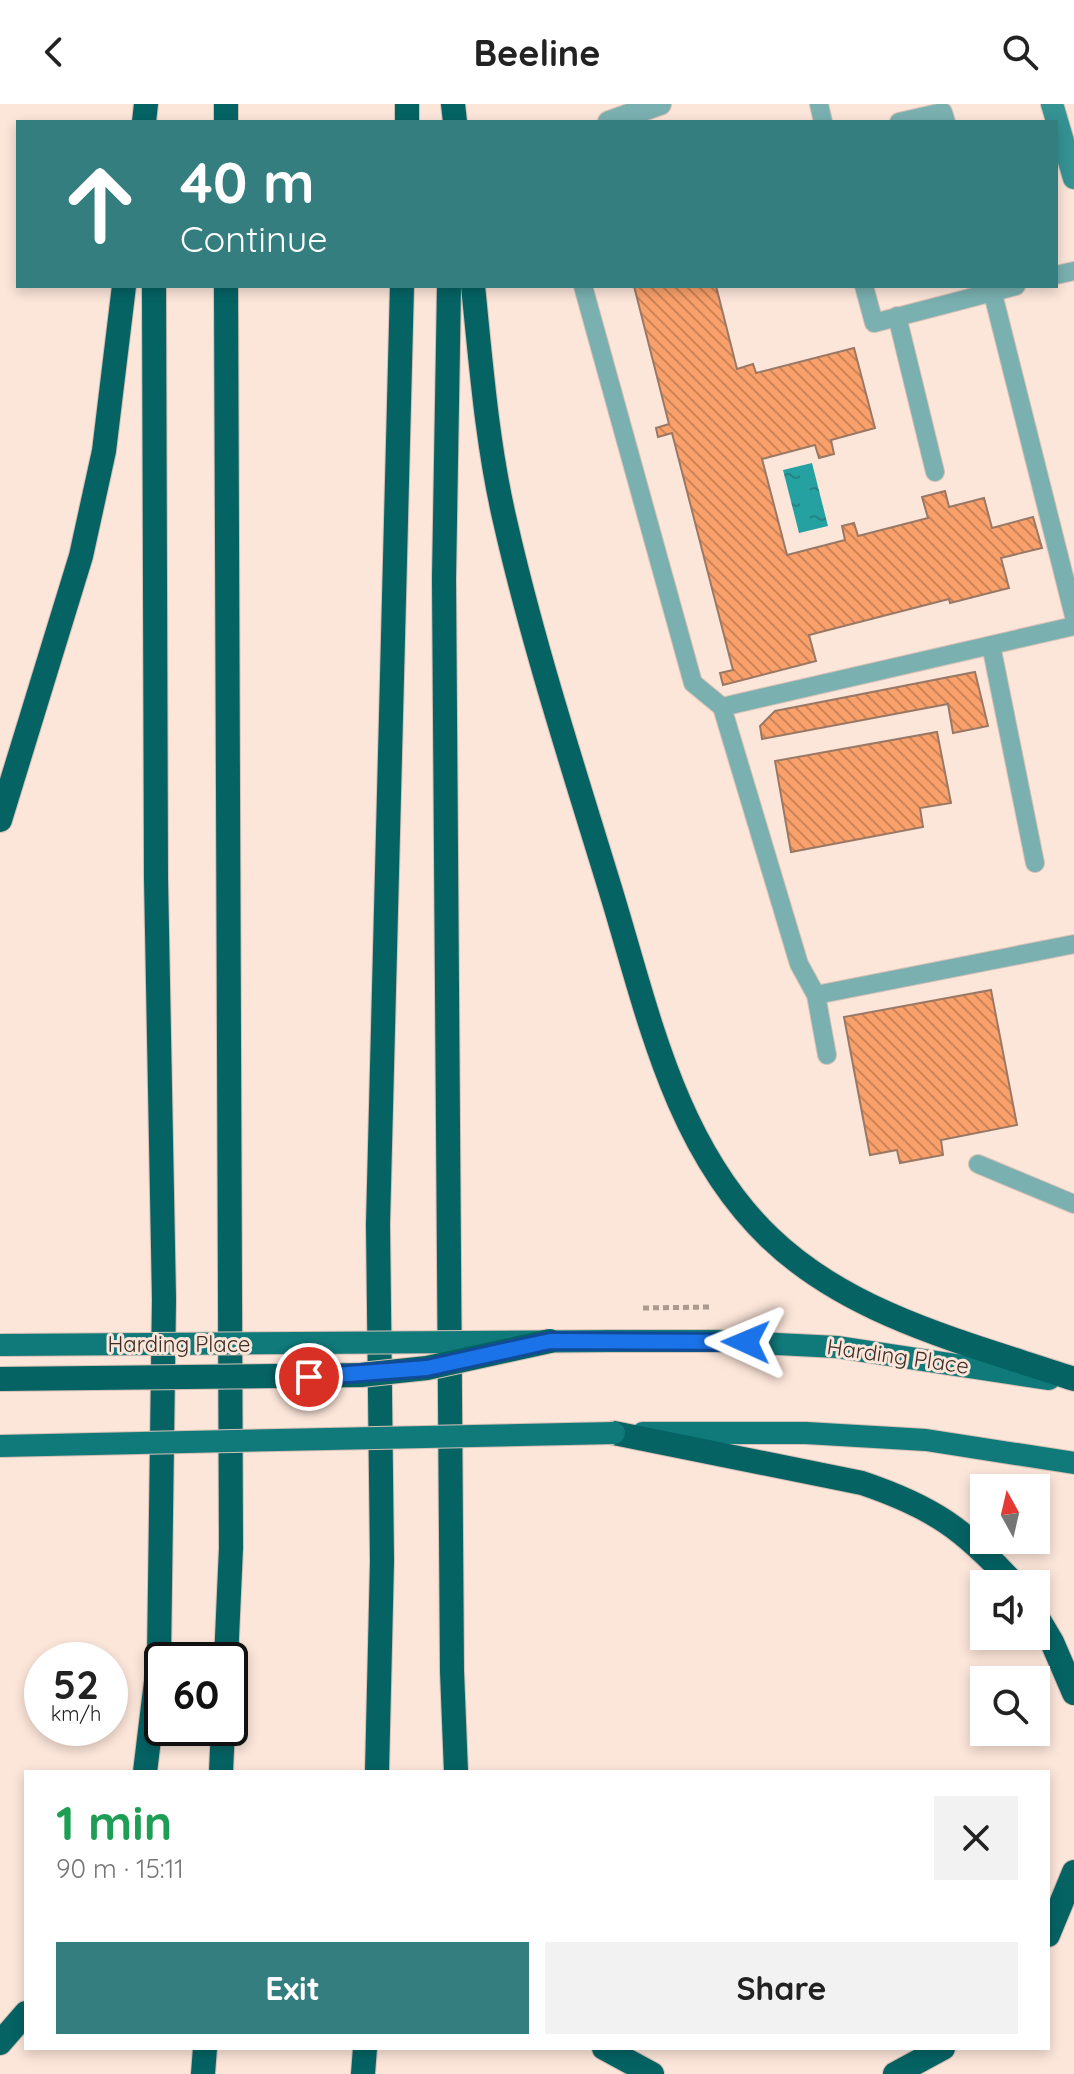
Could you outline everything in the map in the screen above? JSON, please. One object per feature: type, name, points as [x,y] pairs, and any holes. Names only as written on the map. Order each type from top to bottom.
[{"type":"highway","points":[[0,820],[81,556],[104,451],[124,288]]},
{"type":"highway","points":[[145,1770],[159,1657],[164,1299],[156,908],[154,288]]},
{"type":"highway","points":[[226,288],[231,1548],[227,1642]]},
{"type":"highway","points":[[377,1770],[382,1561],[378,1224],[402,288]]},
{"type":"highway","points":[[449,288],[444,595],[452,1671],[456,1770]]},
{"type":"highway","points":[[473,288],[493,464],[548,693],[658,1046],[690,1131],[749,1218],[797,1261],[828,1282],[868,1304],[934,1331],[1074,1381]]},
{"type":"highway","points":[[0,1379],[361,1375],[427,1368],[550,1341]]},
{"type":"highway","points":[[614,1433],[862,1483],[895,1494],[944,1517],[999,1570]]},
{"type":"highway","points":[[1050,1640],[1074,1693]]},
{"type":"highway","points":[[221,1770],[222,1746]]},
{"type":"highway","points":[[1050,1930],[1074,1872]]},
{"type":"highway","points":[[0,2043],[24,2015]]},
{"type":"highway","points":[[203,2074],[205,2050]]},
{"type":"highway","points":[[363,2074],[365,2050]]},
{"type":"highway","points":[[608,2050],[652,2074]]},
{"type":"highway","points":[[895,2074],[939,2050]]},
{"type":"main road","points":[[1058,124],[1074,178]]},
{"type":"main road","name":"Harding Place","points":[[0,1345],[717,1341],[837,1347],[1074,1381]]},
{"type":"main road","points":[[0,1446],[614,1433],[806,1433],[926,1440],[1074,1463]]},
{"type":"street","points":[[615,120],[660,104]]},
{"type":"lane","points":[[908,120],[943,112],[945,120]]},
{"type":"lane","points":[[584,288],[693,683],[722,707],[799,964],[816,995],[827,1055]]},
{"type":"lane","points":[[865,288],[874,323],[992,289],[1074,616]]},
{"type":"lane","points":[[897,316],[935,472]]},
{"type":"lane","points":[[722,707],[1074,626]]},
{"type":"lane","points":[[991,645],[1035,863]]},
{"type":"lane","points":[[816,995],[1074,944]]},
{"type":"lane","points":[[978,1164],[1074,1204]]},
{"type":"path","points":[[643,1308],[709,1307]]},
{"type":"water","points":[[812,463],[828,526],[799,533],[783,470]]},
{"type":"building","points":[[635,288],[717,288],[737,369],[753,364],[756,373],[854,348],[875,428],[831,440],[834,454],[819,458],[815,445],[762,459],[787,555],[845,540],[842,526],[854,523],[858,536],[928,518],[922,497],[945,491],[949,507],[984,498],[992,528],[1033,517],[1042,548],[1001,558],[1009,588],[950,603],[949,599],[809,635],[816,661],[723,685],[720,673],[733,670],[672,433],[658,437],[656,428],[669,424]]},
{"type":"building","points":[[975,672],[988,726],[953,733],[948,704],[762,739],[760,726],[775,711]]},
{"type":"building","points":[[937,732],[951,803],[920,808],[923,827],[791,852],[775,761]]},
{"type":"building","points":[[991,990],[1017,1125],[941,1140],[943,1155],[900,1163],[897,1150],[870,1155],[844,1017]]},
{"type":"route","points":[[309,1377],[427,1368],[550,1341],[746,1342]]}]
